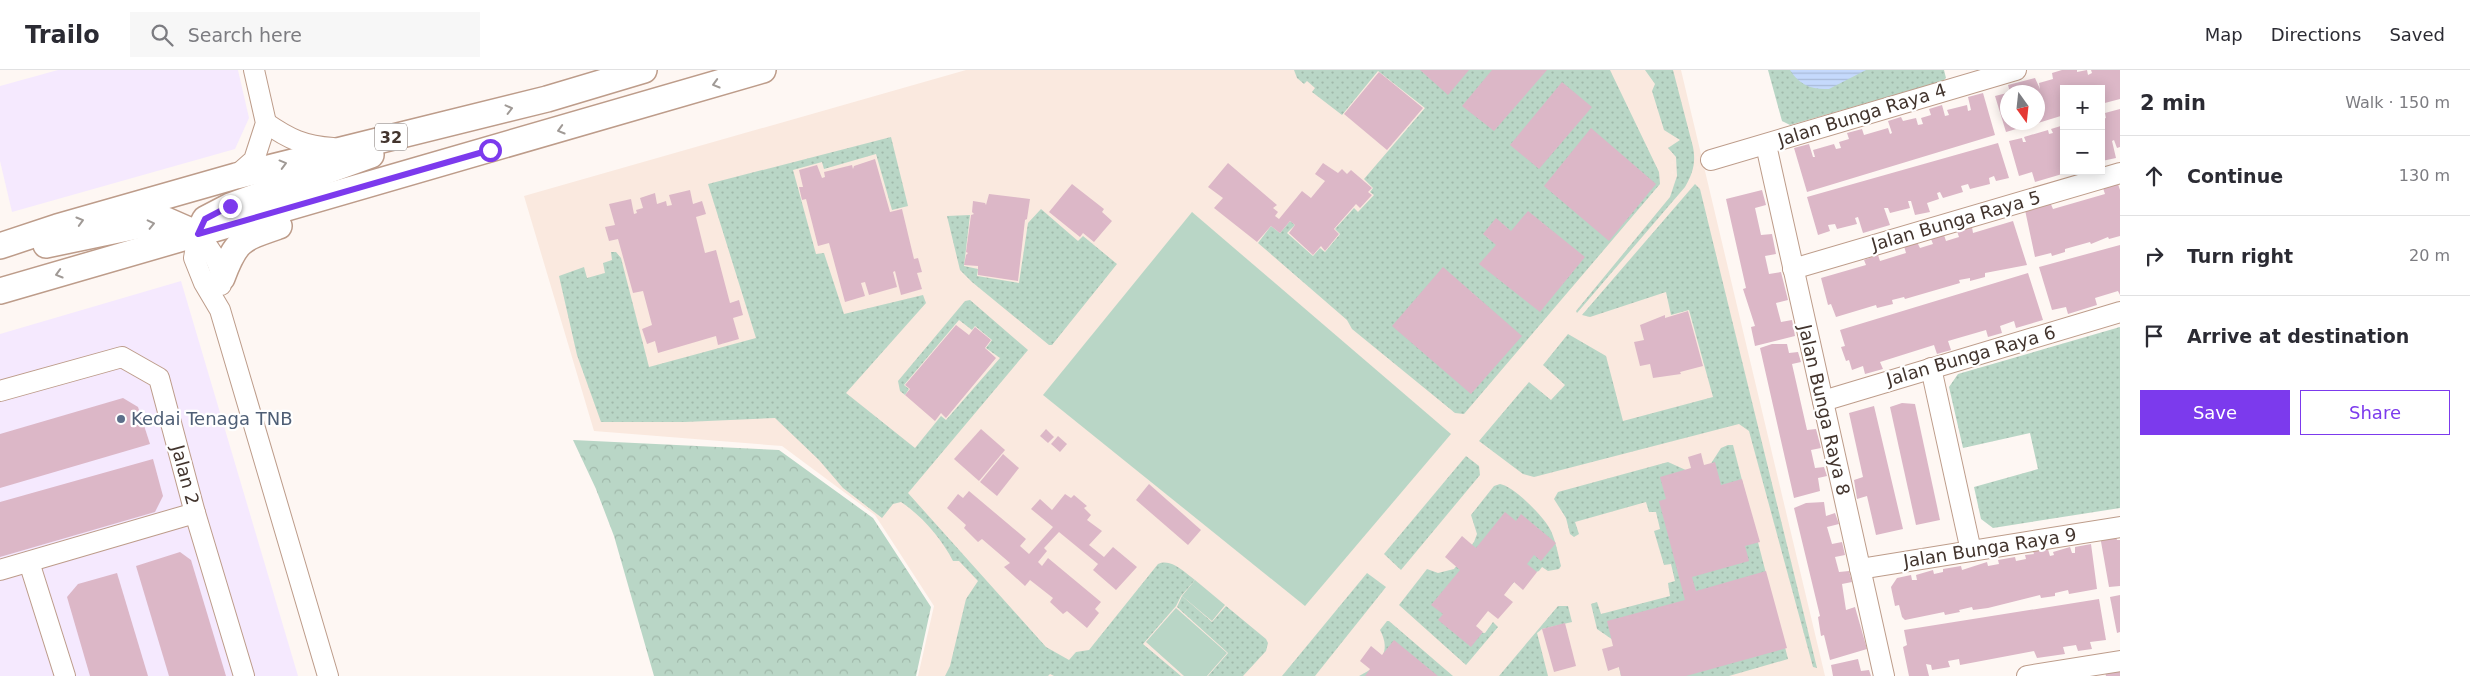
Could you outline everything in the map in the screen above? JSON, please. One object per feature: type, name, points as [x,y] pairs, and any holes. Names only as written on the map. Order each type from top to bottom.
[{"type":"main road","name":"32","points":[[0,246],[57,227],[236,176],[476,117],[644,70]]},
{"type":"main road","name":"32","points":[[0,291],[763,70]]},
{"type":"main road","points":[[0,252],[58,244],[166,220],[198,234],[205,219],[230,206],[476,117]]},
{"type":"main road","points":[[222,278],[232,250],[251,236],[490,150]]},
{"type":"street","points":[[236,176],[254,160],[266,123],[254,70]]},
{"type":"street","name":"Jalan Bunga Raya 4","points":[[1711,160],[2016,70]]},
{"type":"street","points":[[266,123],[285,136],[309,147],[340,149]]},
{"type":"street","name":"Jalan Bunga Raya 8","points":[[1766,145],[1884,676]]},
{"type":"street","name":"Jalan Bunga Raya 5","points":[[1793,269],[2120,173]]},
{"type":"street","points":[[198,234],[214,253],[222,278],[220,310]]},
{"type":"street","points":[[198,234],[194,258],[204,283],[220,310],[328,676]]},
{"type":"street","name":"Jalan Bunga Raya 6","points":[[1823,400],[2120,312]]},
{"type":"street","name":"Jalan 2","points":[[0,391],[122,357],[159,378],[195,513],[244,676]]},
{"type":"street","points":[[1931,368],[1971,551]]},
{"type":"street","points":[[0,570],[195,513]]},
{"type":"street","name":"Jalan Bunga Raya 9","points":[[1860,569],[2120,527]]},
{"type":"street","points":[[29,562],[65,676]]},
{"type":"street","points":[[2027,676],[2120,661]]},
{"type":"shaded area","points":[[58,70],[238,70],[249,118],[235,149],[12,212],[0,161],[0,86]]},
{"type":"shaded area","points":[[966,70],[1681,70],[1825,676],[918,676],[934,606],[875,515],[782,446],[594,431],[524,196]]},
{"type":"shaded area","points":[[181,281],[298,676],[0,676],[0,334]]},
{"type":"green space","points":[[1294,70],[1610,70],[1659,172],[1660,184],[1464,414],[1455,413],[1352,329],[1347,320],[1258,243],[1271,226],[1280,233],[1290,221],[1295,225],[1287,233],[1313,256],[1320,248],[1325,252],[1340,234],[1335,229],[1354,208],[1358,212],[1374,195],[1370,192],[1373,188],[1364,179],[1425,108],[1378,71],[1342,115],[1312,92],[1315,88],[1307,81],[1304,84],[1297,78]]},
{"type":"green space","points":[[1645,70],[1673,70],[1693,147],[1694,163],[1692,172],[1685,187],[1577,313],[1576,311],[1670,197],[1677,176],[1676,157],[1668,148],[1680,140],[1664,130],[1652,91],[1655,84]]},
{"type":"green space","points":[[1768,70],[1944,70],[1946,78],[1943,81],[1790,125],[1782,121]]},
{"type":"green space","points":[[891,137],[908,206],[892,210],[876,154],[824,169],[822,162],[793,170],[816,254],[824,253],[844,314],[923,295],[926,303],[846,393],[915,448],[941,416],[946,420],[1000,358],[986,348],[992,340],[975,326],[972,330],[959,320],[904,385],[909,389],[905,395],[900,391],[898,381],[965,301],[970,300],[1028,350],[908,493],[1046,647],[1069,660],[1076,652],[1089,650],[1158,564],[1173,564],[1182,570],[1195,580],[1181,596],[1176,606],[1143,644],[1181,676],[1054,676],[1050,674],[1048,676],[945,676],[950,666],[966,599],[978,581],[959,561],[953,561],[937,536],[909,507],[901,502],[893,504],[882,518],[843,488],[819,460],[775,418],[685,422],[601,422],[577,355],[559,276],[584,267],[587,278],[605,273],[603,263],[612,260],[611,252],[616,252],[621,258],[649,367],[756,338],[708,184]]},
{"type":"green space","points":[[1695,184],[1700,189],[1817,668],[1813,667],[1749,431],[1739,424],[1534,477],[1523,474],[1479,441],[1529,382],[1551,400],[1565,385],[1543,365],[1568,334],[1606,356],[1623,421],[1713,397],[1689,310],[1671,315],[1666,292],[1590,317],[1582,315]]},
{"type":"green space","points":[[1041,209],[1078,241],[1083,236],[1117,264],[1052,345],[1049,345],[960,270],[947,216],[970,215],[964,266],[978,269],[977,276],[1019,283],[1028,223]]},
{"type":"green space","points":[[1192,212],[1451,434],[1305,606],[1043,395]]},
{"type":"green space","points":[[2120,327],[2120,508],[1993,528],[1981,519],[1974,487],[2038,469],[2030,433],[1963,448],[1949,387],[1958,374]]},
{"type":"green space","points":[[573,440],[779,450],[873,518],[931,607],[916,676],[654,676],[614,536],[596,489]]},
{"type":"green space","points":[[1733,445],[1788,659],[1729,676],[1621,676],[1613,640],[1597,629],[1591,604],[1597,602],[1601,614],[1670,596],[1668,583],[1675,581],[1671,564],[1664,565],[1654,531],[1660,529],[1656,512],[1649,512],[1646,502],[1575,522],[1579,534],[1574,537],[1570,534],[1566,518],[1554,499],[1558,492],[1668,462],[1688,471],[1710,465],[1721,448]]},
{"type":"green space","points":[[1466,456],[1479,466],[1480,475],[1401,570],[1384,554]]},
{"type":"green space","points":[[1500,484],[1513,490],[1521,497],[1548,526],[1554,539],[1561,566],[1559,569],[1548,571],[1542,567],[1539,571],[1517,579],[1474,624],[1477,632],[1485,633],[1493,622],[1498,627],[1466,665],[1399,605],[1427,569],[1438,573],[1454,569],[1474,542],[1477,534],[1471,515],[1494,486]]},
{"type":"green space","points":[[1367,573],[1386,587],[1315,676],[1282,676]]},
{"type":"green space","points":[[1195,580],[1225,605],[1212,621],[1182,596]]},
{"type":"green space","points":[[1182,596],[1212,622],[1226,606],[1266,639],[1268,643],[1266,651],[1243,676],[1208,676],[1228,653],[1177,607]]},
{"type":"green space","points":[[1558,606],[1568,606],[1572,622],[1542,629],[1537,633],[1548,676],[1499,676]]},
{"type":"green space","points":[[1176,608],[1227,653],[1207,676],[1184,676],[1146,642]]},
{"type":"green space","points":[[1387,621],[1453,676],[1359,676],[1373,668],[1382,658],[1385,645],[1380,630]]},
{"type":"water","points":[[1790,70],[1866,70],[1829,89],[1823,89],[1806,86]]},
{"type":"building","points":[[1420,70],[1469,70],[1448,95]]},
{"type":"building","points":[[1492,70],[1547,70],[1494,131],[1462,106]]},
{"type":"building","points":[[2062,70],[2077,70],[2077,72],[2087,70],[2088,75],[2092,73],[2091,70],[2120,70],[2120,99],[2105,103],[2105,85],[2060,85],[2060,116],[2045,121],[2045,85],[2039,85],[2039,83],[2053,79],[2052,73]]},
{"type":"building","points":[[1379,72],[1423,108],[1387,150],[1344,114]]},
{"type":"building","points":[[2035,78],[2038,85],[2008,85]]},
{"type":"building","points":[[1562,82],[1592,107],[1539,169],[1510,145]]},
{"type":"building","points":[[1983,93],[1995,135],[1807,192],[1794,148],[1809,144],[1813,157],[1815,157],[1813,150],[1834,144],[1836,149],[1841,148],[1839,142],[1849,139],[1847,133],[1862,129],[1864,135],[1888,128],[1890,134],[1892,133],[1888,121],[1901,117],[1903,121],[1916,118],[1918,125],[1923,124],[1921,118],[1931,115],[1929,109],[1942,105],[1945,116],[1949,115],[1947,110],[1967,105],[1968,111],[1971,110],[1968,97]]},
{"type":"building","points":[[2000,95],[2000,112],[1995,96]]},
{"type":"building","points":[[2120,109],[2120,147],[2117,148],[2114,140],[2112,141],[2116,158],[2105,160],[2106,118],[2105,113]]},
{"type":"building","points":[[2060,126],[2060,175],[2035,182],[2032,172],[2019,176],[2009,141],[2022,138],[2023,142],[2026,142],[2024,137],[2048,130],[2049,134],[2053,133],[2051,129]]},
{"type":"building","points":[[1591,128],[1656,184],[1609,241],[1544,186]]},
{"type":"building","points":[[1998,143],[2009,178],[1996,181],[1994,176],[1989,178],[1990,184],[1970,189],[1968,184],[1961,186],[1963,192],[1943,198],[1940,192],[1937,193],[1939,199],[1927,203],[1930,212],[1915,215],[1911,201],[1908,201],[1910,208],[1890,213],[1888,208],[1884,208],[1890,225],[1863,233],[1858,217],[1855,218],[1857,224],[1837,229],[1835,224],[1828,225],[1830,231],[1818,235],[1807,197]]},
{"type":"building","points":[[875,159],[890,212],[902,209],[914,259],[918,258],[922,272],[917,273],[922,289],[901,295],[895,271],[893,272],[897,287],[869,295],[865,282],[861,283],[865,296],[845,302],[829,243],[818,246],[806,199],[802,200],[799,187],[803,187],[799,170],[817,165],[822,178],[825,177],[824,172],[852,165],[853,169],[854,166]]},
{"type":"building","points":[[1228,163],[1277,205],[1273,208],[1278,212],[1275,216],[1279,219],[1302,191],[1311,198],[1325,181],[1315,174],[1323,163],[1338,173],[1342,169],[1347,174],[1351,170],[1372,188],[1368,192],[1372,195],[1360,208],[1356,204],[1334,229],[1339,234],[1325,251],[1321,246],[1313,255],[1289,233],[1295,225],[1290,221],[1280,233],[1271,226],[1257,242],[1214,208],[1223,198],[1208,187]]},
{"type":"building","points":[[1072,184],[1104,209],[1102,212],[1112,221],[1094,242],[1083,233],[1080,237],[1049,212]]},
{"type":"building","points":[[2118,184],[2120,190],[2120,236],[2109,239],[2108,237],[2091,244],[2090,242],[2065,249],[2065,252],[2052,256],[2051,253],[2035,257],[2025,210],[2050,202],[2053,209],[2105,194],[2103,188]]},
{"type":"building","points":[[690,190],[693,204],[702,201],[706,214],[696,217],[705,253],[716,250],[730,303],[739,300],[743,315],[733,318],[739,339],[718,345],[716,336],[658,353],[655,341],[647,344],[642,329],[652,325],[643,291],[633,293],[618,239],[609,241],[605,227],[615,225],[609,204],[631,199],[634,214],[637,213],[636,210],[643,208],[640,198],[655,193],[657,204],[666,201],[667,206],[672,205],[669,195]]},
{"type":"building","points":[[1762,190],[1766,205],[1755,208],[1761,235],[1772,234],[1776,254],[1765,256],[1769,274],[1781,272],[1788,300],[1776,303],[1781,322],[1792,320],[1795,336],[1755,346],[1751,327],[1755,326],[1743,289],[1746,288],[1726,199]]},
{"type":"building","points":[[989,194],[1030,199],[1027,219],[1025,220],[1018,281],[978,275],[978,266],[964,265],[968,253],[966,252],[971,215],[974,214],[972,212],[973,201],[985,203],[986,205]]},
{"type":"building","points":[[1528,211],[1585,257],[1540,312],[1479,264],[1496,245],[1483,234],[1496,218],[1511,231]]},
{"type":"building","points":[[2013,221],[2027,265],[1985,273],[1985,277],[1970,281],[1970,278],[1959,280],[1960,283],[1905,299],[1904,297],[1892,300],[1893,304],[1877,308],[1876,305],[1836,317],[1831,304],[1828,305],[1821,278],[1866,265],[1864,260],[1878,255],[1880,261],[1906,253],[1904,246],[1917,242],[1920,248],[1933,244],[1931,239],[1944,235],[1946,241],[1959,237],[1957,231],[1972,227],[1973,233]]},
{"type":"building","points":[[2120,245],[2120,295],[2118,291],[2095,298],[2097,305],[2068,314],[2066,307],[2052,310],[2039,267]]},
{"type":"building","points":[[1443,267],[1522,336],[1471,394],[1392,326]]},
{"type":"building","points":[[2028,273],[2043,320],[2016,328],[2014,321],[2000,326],[2002,333],[1988,337],[1986,330],[1948,341],[1951,350],[1937,354],[1934,345],[1880,362],[1883,369],[1865,374],[1863,366],[1852,370],[1849,360],[1846,361],[1841,347],[1845,346],[1840,330]]},
{"type":"building","points":[[1688,311],[1703,366],[1680,372],[1681,374],[1653,378],[1650,364],[1640,366],[1634,342],[1644,340],[1640,325],[1665,315],[1665,318]]},
{"type":"building","points":[[956,325],[969,335],[975,327],[991,340],[985,348],[996,358],[946,418],[941,413],[935,421],[905,395],[910,389],[905,385]]},
{"type":"building","points":[[1772,344],[1787,344],[1789,353],[1798,352],[1801,362],[1792,364],[1807,430],[1816,429],[1821,448],[1811,450],[1815,468],[1824,467],[1827,476],[1818,478],[1820,491],[1794,498],[1760,348]]},
{"type":"building","points":[[123,398],[138,407],[150,444],[0,488],[0,434]]},
{"type":"building","points":[[1902,403],[1915,404],[1940,520],[1916,525],[1890,407]]},
{"type":"building","points":[[1874,406],[1903,529],[1876,535],[1867,496],[1857,499],[1854,480],[1863,477],[1849,413]]},
{"type":"building","points":[[981,429],[1005,450],[979,481],[954,459]]},
{"type":"building","points":[[1046,429],[1054,437],[1048,443],[1040,436]]},
{"type":"building","points":[[1058,436],[1067,444],[1060,452],[1051,444]]},
{"type":"building","points":[[1701,453],[1704,465],[1715,462],[1721,485],[1742,479],[1760,542],[1745,546],[1749,561],[1692,577],[1696,591],[1766,571],[1787,648],[1686,676],[1621,676],[1619,667],[1608,671],[1602,649],[1613,646],[1607,621],[1685,600],[1659,501],[1666,499],[1660,477],[1691,468],[1688,457]]},
{"type":"building","points":[[1003,454],[1019,468],[997,496],[980,482]]},
{"type":"building","points":[[153,459],[163,496],[155,512],[0,557],[0,502]]},
{"type":"building","points":[[1149,484],[1201,530],[1188,545],[1136,500]]},
{"type":"building","points":[[969,491],[1026,539],[1020,546],[1029,554],[1053,527],[1031,509],[1040,499],[1052,510],[1065,494],[1071,498],[1074,495],[1087,506],[1084,508],[1091,515],[1087,520],[1102,531],[1089,545],[1104,557],[1113,547],[1137,567],[1116,590],[1093,570],[1098,564],[1059,532],[1044,548],[1047,551],[1038,562],[1042,566],[1048,558],[1101,602],[1095,609],[1099,613],[1087,628],[1067,611],[1063,614],[1050,602],[1053,598],[1030,580],[1025,586],[1004,567],[1010,563],[982,539],[978,542],[964,528],[966,525],[947,508],[958,494],[963,498]]},
{"type":"building","points":[[1824,502],[1826,516],[1835,513],[1839,524],[1827,527],[1832,544],[1842,542],[1845,555],[1835,557],[1839,572],[1849,571],[1852,582],[1842,584],[1846,610],[1855,607],[1867,649],[1830,660],[1824,635],[1821,636],[1818,617],[1820,616],[1794,508],[1806,503]]},
{"type":"building","points":[[1505,512],[1516,521],[1521,514],[1556,543],[1541,561],[1534,555],[1527,564],[1537,572],[1523,590],[1514,582],[1504,595],[1513,602],[1498,619],[1488,611],[1476,626],[1483,632],[1471,647],[1438,620],[1443,614],[1431,605],[1460,570],[1445,557],[1462,536],[1476,548]]},
{"type":"building","points":[[2115,534],[2117,540],[2120,540],[2120,586],[2109,587],[2100,536]]},
{"type":"building","points":[[2091,544],[2097,589],[2069,594],[2068,590],[2055,593],[2055,596],[2041,598],[2040,595],[1988,608],[1973,610],[1972,607],[1945,615],[1944,612],[1905,620],[1902,617],[1899,605],[1895,606],[1891,587],[1897,578],[1911,575],[1912,580],[1917,580],[1916,575],[1933,570],[1934,574],[1943,572],[1943,569],[1961,566],[1962,570],[1987,562],[1988,566],[1999,564],[1998,560],[2015,557],[2016,561],[2026,559],[2025,555],[2034,554],[2032,549],[2047,546],[2050,556],[2054,555],[2053,552],[2070,547],[2072,553],[2075,553],[2075,547]]},
{"type":"building","points":[[180,552],[191,560],[226,676],[169,676],[136,566]]},
{"type":"building","points":[[117,573],[148,676],[90,676],[67,597],[78,584]]},
{"type":"building","points":[[2120,595],[2120,632],[2117,633],[2110,597]]},
{"type":"building","points":[[2099,599],[2106,640],[2090,642],[2092,649],[2078,651],[2076,645],[2063,647],[2065,654],[2037,658],[2034,651],[1960,665],[1959,659],[1948,661],[1950,667],[1932,670],[1931,665],[1926,664],[1929,676],[1909,676],[1903,647],[1907,645],[1904,630]]},
{"type":"building","points":[[1565,623],[1576,666],[1554,672],[1542,629]]},
{"type":"building","points":[[1394,640],[1438,676],[1365,676],[1370,669],[1360,661],[1371,646],[1382,655]]},
{"type":"building","points":[[1858,659],[1861,671],[1869,670],[1871,676],[1833,676],[1831,665]]},
{"type":"building","points":[[2120,670],[2120,676],[2106,676],[2105,672]]},
{"type":"place","name":"Kedai Tenaga TNB","points":[[121,419]]},
{"type":"route","points":[[230,206],[205,219],[198,234],[490,150]]}]
